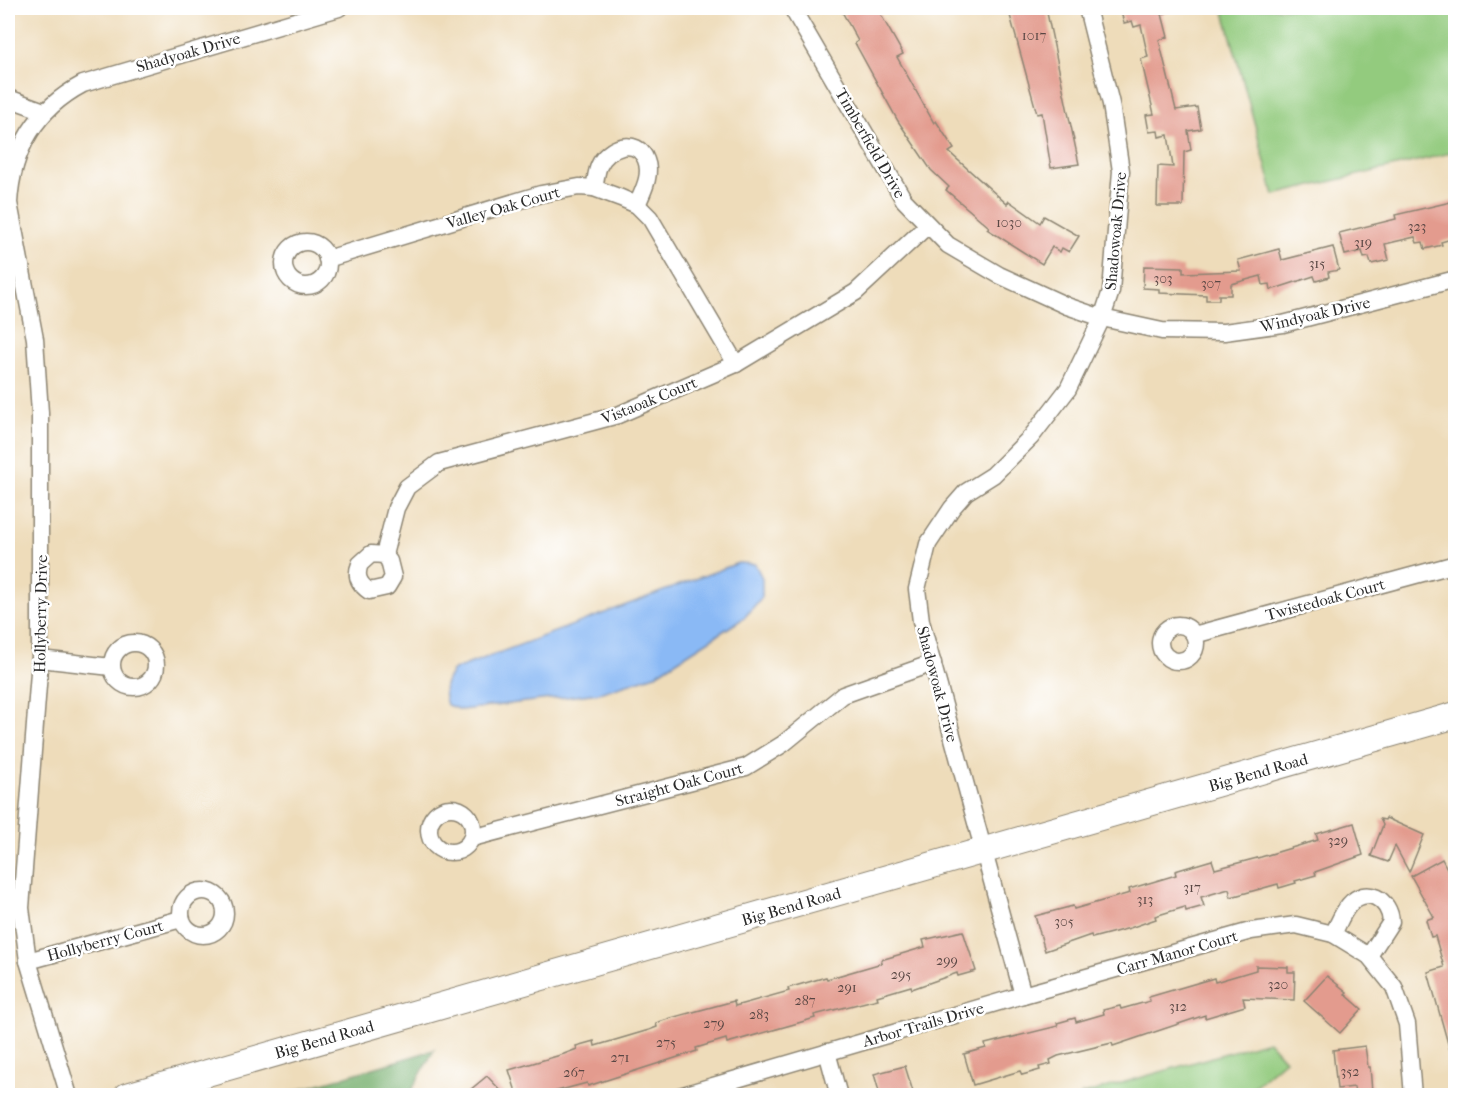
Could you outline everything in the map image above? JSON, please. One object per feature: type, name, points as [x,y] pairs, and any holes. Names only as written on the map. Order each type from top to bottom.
[{"type":"main road","name":"Big Bend Road","points":[[127,1095],[1455,715]]},
{"type":"street","name":"Shadyoak Drive","points":[[29,132],[44,111],[64,94],[83,84],[339,8]]},
{"type":"street","name":"Timberfield Drive","points":[[792,8],[904,200],[928,225],[948,245],[999,275],[1067,306],[1102,318]]},
{"type":"street","name":"Shadowoak Drive","points":[[982,851],[921,621],[917,589],[928,544],[966,492],[993,475],[1031,437],[1068,389],[1102,318],[1111,291],[1121,171],[1111,104],[1087,8]]},
{"type":"street","points":[[8,98],[44,111]]},
{"type":"street","name":"Hollyberry Drive","points":[[29,132],[11,159],[9,203],[35,339],[40,412],[40,659],[21,908],[28,961],[69,1095]]},
{"type":"street","points":[[594,188],[600,165],[612,150],[622,145],[635,148],[646,161],[647,175],[637,205]]},
{"type":"street","name":"Valley Oak Court","points":[[327,259],[541,194],[579,187],[594,188],[637,205],[650,218],[736,364]]},
{"type":"street","name":"Vistaoak Court","points":[[384,555],[396,508],[407,487],[439,463],[618,415],[736,364],[856,292],[928,225]]},
{"type":"street","name":"Windyoak Drive","points":[[1102,318],[1162,331],[1224,332],[1283,324],[1455,279]]},
{"type":"street","name":"Twistedoak Court","points":[[1194,635],[1455,564]]},
{"type":"street","points":[[40,659],[111,667]]},
{"type":"street","name":"Straight Oak Court","points":[[472,838],[746,767],[783,744],[843,695],[933,663]]},
{"type":"street","points":[[982,851],[1023,995]]},
{"type":"street","points":[[1333,934],[1345,911],[1357,898],[1365,895],[1382,900],[1388,906],[1391,922],[1369,956]]},
{"type":"street","name":"Hollyberry Court","points":[[28,961],[181,919]]},
{"type":"street","name":"Carr Manor Court","points":[[1023,995],[1251,931],[1296,925],[1333,934],[1369,956],[1394,987],[1407,1024],[1413,1095]]},
{"type":"street","name":"Arbor Trails Drive","points":[[679,1095],[1023,995]]},
{"type":"street","points":[[827,1052],[839,1095]]},
{"type":"green space","points":[[1223,8],[1455,8],[1455,152],[1274,195]]},
{"type":"green space","points":[[1268,1041],[1285,1060],[1244,1095],[1080,1095]]},
{"type":"green space","points":[[434,1050],[409,1095],[289,1096],[289,1093]]},
{"type":"water","points":[[738,563],[755,564],[762,578],[762,597],[744,618],[655,675],[599,693],[461,710],[447,705],[445,687],[453,670]]},
{"type":"building","points":[[840,8],[877,8],[903,54],[897,57],[934,123],[936,121],[954,149],[949,152],[1007,204],[1009,201],[1040,223],[1044,216],[1079,236],[1069,252],[1062,248],[1060,252],[1052,247],[1042,264],[987,229],[989,227],[946,190],[949,187],[931,170],[898,121],[855,43],[858,41]]},
{"type":"building","points":[[1008,8],[1046,8],[1079,164],[1051,168],[1042,113],[1037,114]]},
{"type":"building","points":[[1120,8],[1165,8],[1166,13],[1162,14],[1168,37],[1159,40],[1176,110],[1197,107],[1201,129],[1188,131],[1191,150],[1184,152],[1183,206],[1157,206],[1158,166],[1173,167],[1168,135],[1159,137],[1158,131],[1149,132],[1146,115],[1154,114],[1141,59],[1148,57],[1141,25],[1134,27],[1132,21],[1124,23]]},
{"type":"building","points":[[1455,201],[1455,238],[1441,242],[1442,245],[1425,249],[1423,242],[1417,243],[1415,237],[1385,244],[1389,260],[1371,264],[1369,257],[1364,258],[1362,251],[1345,255],[1339,233],[1396,219],[1395,215]]},
{"type":"building","points":[[1333,247],[1339,270],[1328,272],[1329,277],[1316,281],[1314,276],[1271,290],[1270,284],[1263,285],[1261,276],[1231,284],[1231,295],[1219,295],[1219,300],[1206,300],[1206,295],[1159,293],[1159,289],[1143,288],[1144,266],[1183,267],[1183,273],[1241,271],[1238,260],[1279,249],[1282,260]]},
{"type":"building","points":[[1386,818],[1424,835],[1409,872],[1395,846],[1388,862],[1371,856],[1383,825],[1380,819],[1385,820]]},
{"type":"building","points":[[1354,823],[1363,855],[1315,872],[1316,875],[1279,888],[1278,884],[1231,897],[1229,889],[1201,897],[1204,906],[1186,911],[1185,907],[1155,916],[1156,919],[1130,928],[1092,938],[1091,935],[1045,951],[1035,916],[1073,906],[1074,909],[1130,893],[1129,889],[1176,875],[1175,871],[1212,860],[1215,869],[1261,857],[1318,840],[1316,834]]},
{"type":"building","points":[[1442,859],[1455,884],[1455,1057],[1452,1058],[1428,972],[1444,967],[1435,936],[1431,937],[1426,920],[1434,917],[1411,876]]},
{"type":"building","points":[[963,931],[976,971],[958,976],[957,973],[912,989],[911,986],[877,996],[878,999],[814,1015],[815,1018],[727,1043],[726,1039],[696,1048],[697,1051],[588,1086],[587,1083],[542,1095],[517,1095],[509,1070],[564,1054],[577,1049],[576,1046],[594,1041],[595,1046],[649,1030],[657,1027],[656,1023],[671,1018],[734,1001],[735,1006],[789,991],[788,988],[882,963],[881,960],[925,947],[923,940]]},
{"type":"building","points":[[1256,966],[1288,967],[1288,972],[1295,972],[1294,1000],[1243,998],[1245,1006],[1205,1018],[1205,1015],[1113,1046],[1112,1043],[1058,1056],[1050,1060],[1051,1064],[1039,1067],[1040,1070],[1022,1075],[1020,1071],[973,1085],[964,1054],[986,1048],[985,1044],[1058,1026],[1057,1023],[1075,1018],[1076,1022],[1104,1014],[1103,1010],[1120,1006],[1121,1009],[1150,1001],[1149,997],[1214,978],[1215,982],[1256,970]]},
{"type":"building","points":[[1327,976],[1347,992],[1345,994],[1362,1009],[1340,1033],[1304,1001]]},
{"type":"building","points":[[1365,1046],[1372,1092],[1355,1094],[1354,1087],[1337,1089],[1333,1050]]},
{"type":"building","points":[[905,1066],[914,1095],[880,1095],[874,1074]]},
{"type":"building","points":[[487,1076],[505,1095],[464,1095]]}]
